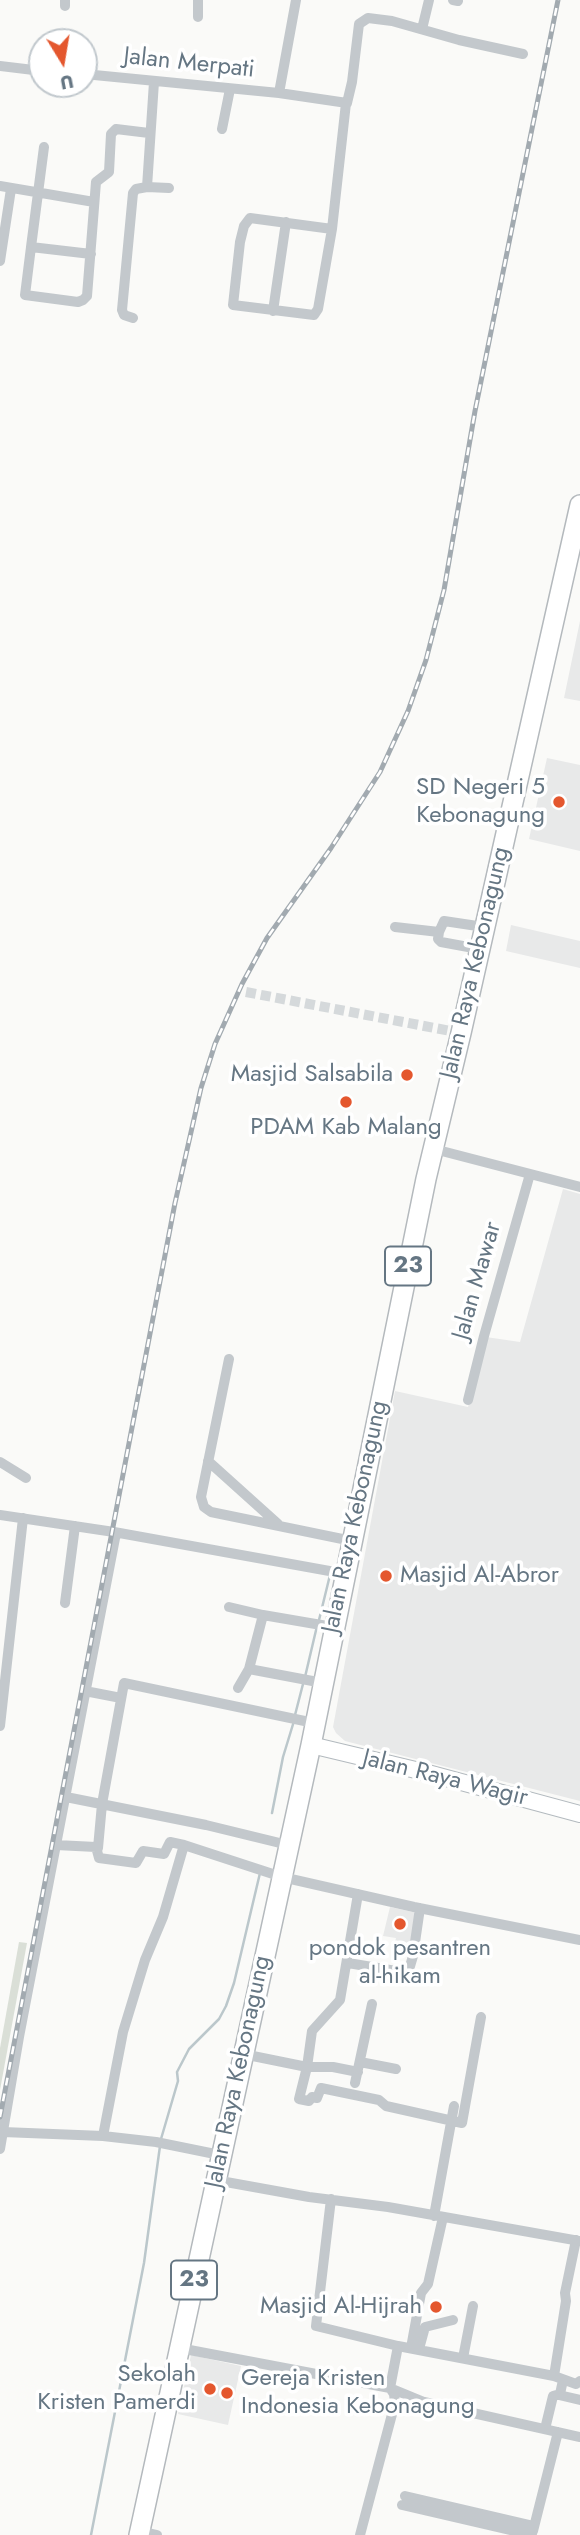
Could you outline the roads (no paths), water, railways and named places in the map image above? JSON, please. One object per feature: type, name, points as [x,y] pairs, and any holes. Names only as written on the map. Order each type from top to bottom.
[{"type":"highway","name":"Jalan Raya Kebonagung","points":[[145,2534],[179,2348],[243,2054],[274,1841],[310,1745],[300,1720],[316,1682],[327,1627],[346,1574],[434,1149],[580,505]]},
{"type":"main road","name":"Jalan Raya Wagir","points":[[310,1745],[580,1814]]},
{"type":"street","points":[[198,0],[198,17]]},
{"type":"street","name":"Jalan Merpati","points":[[98,76],[279,93],[296,0]]},
{"type":"street","points":[[422,29],[429,0]]},
{"type":"street","points":[[332,229],[253,217],[244,226],[240,242],[233,305],[314,316],[318,309],[332,229],[346,103],[351,90],[359,24],[363,19],[392,21],[523,54]]},
{"type":"street","points":[[0,66],[28,69]]},
{"type":"street","points":[[147,187],[154,82]]},
{"type":"street","points":[[222,129],[230,89]]},
{"type":"street","points":[[279,93],[346,103]]},
{"type":"street","points":[[44,147],[25,295],[78,302],[86,296],[97,181],[109,172],[110,136],[116,129],[149,133]]},
{"type":"street","points":[[133,318],[124,315],[122,310],[133,193],[136,189],[147,187],[169,188]]},
{"type":"street","points":[[0,261],[5,188],[94,202]]},
{"type":"street","points":[[274,311],[286,222]]},
{"type":"street","points":[[31,247],[91,254]]},
{"type":"street","points":[[479,949],[441,942],[439,932],[444,921],[484,927]]},
{"type":"street","points":[[396,927],[439,932]]},
{"type":"street","points":[[434,1149],[580,1186]]},
{"type":"street","name":"Jalan Mawar","points":[[468,1400],[530,1174]]},
{"type":"street","points":[[229,1359],[201,1497],[204,1507],[211,1512],[352,1541]]},
{"type":"street","points":[[208,1461],[280,1526]]},
{"type":"street","points":[[0,1462],[26,1478]]},
{"type":"street","points":[[0,1515],[346,1574]]},
{"type":"street","points":[[0,1726],[23,1518]]},
{"type":"street","points":[[65,1603],[75,1526]]},
{"type":"street","points":[[0,2149],[116,1533]]},
{"type":"street","points":[[229,1607],[327,1627]]},
{"type":"street","points":[[238,1688],[249,1670],[263,1615]]},
{"type":"street","points":[[249,1670],[316,1682]]},
{"type":"street","points":[[300,1720],[124,1683],[102,1804],[99,1858],[136,1863],[143,1851],[164,1854],[170,1842],[268,1873],[420,1908],[580,1940]]},
{"type":"street","points":[[85,1691],[121,1698]]},
{"type":"street","points":[[65,1797],[274,1841]]},
{"type":"street","points":[[56,1844],[98,1848]]},
{"type":"street","points":[[103,2136],[123,2032],[145,1960],[163,1917],[184,1845]]},
{"type":"street","points":[[358,1894],[340,2000],[311,2034],[300,2099],[309,2101],[312,2097],[317,2098],[321,2088],[380,2100],[386,2106],[462,2123],[481,2017]]},
{"type":"street","points":[[348,1963],[408,1973],[420,1908]]},
{"type":"street","points":[[358,2072],[372,2004]]},
{"type":"street","points":[[243,2054],[307,2067],[333,2067],[358,2072],[396,2070]]},
{"type":"street","points":[[415,2348],[421,2293],[428,2284],[439,2217],[454,2106]]},
{"type":"street","points":[[3,2132],[103,2136],[161,2143],[220,2155]]},
{"type":"street","points":[[215,2180],[578,2241],[565,2293],[559,2395]]},
{"type":"street","points":[[331,2199],[316,2326],[398,2346],[559,2378],[576,2384],[580,2381]]},
{"type":"street","points":[[566,2301],[580,2302]]},
{"type":"street","points":[[463,2358],[473,2306]]},
{"type":"street","points":[[415,2348],[425,2327],[453,2320]]},
{"type":"street","points":[[360,2535],[395,2403],[390,2388],[398,2346]]},
{"type":"street","points":[[179,2348],[390,2388],[424,2402],[580,2437]]},
{"type":"street","points":[[545,2429],[552,2396],[580,2400]]},
{"type":"street","points":[[403,2500],[533,2532],[558,2432]]},
{"type":"waterway","points":[[319,1620],[330,1575]]},
{"type":"waterway","points":[[305,1677],[317,1626]]},
{"type":"waterway","points":[[295,1715],[303,1684]]},
{"type":"waterway","points":[[272,1813],[283,1757],[294,1721]]},
{"type":"waterway","points":[[161,2139],[178,2081],[177,2072],[189,2049],[219,2019],[226,2006],[260,1873]]},
{"type":"waterway","points":[[91,2535],[144,2263],[160,2146]]},
{"type":"tunnel","points":[[246,992],[461,1033]]},
{"type":"railway","points":[[0,2117],[175,1203],[201,1088],[215,1044],[242,984],[267,938],[331,848],[380,772],[408,711],[426,660],[444,590],[475,411],[558,0]]},
{"type":"place","name":"SD Negeri 5 Kebonagung","points":[[559,802]]},
{"type":"place","name":"Masjid Salsabila","points":[[407,1075]]},
{"type":"place","name":"PDAM Kab Malang","points":[[346,1102]]},
{"type":"place","name":"Masjid Al-Abror","points":[[386,1576]]},
{"type":"place","name":"pondok pesantren al-hikam","points":[[400,1924]]},
{"type":"place","name":"Masjid Al-Hijrah","points":[[436,2307]]},
{"type":"place","name":"Sekolah Kristen Pamerdi","points":[[210,2389]]},
{"type":"place","name":"Gereja Kristen Indonesia Kebonagung","points":[[227,2393]]}]
